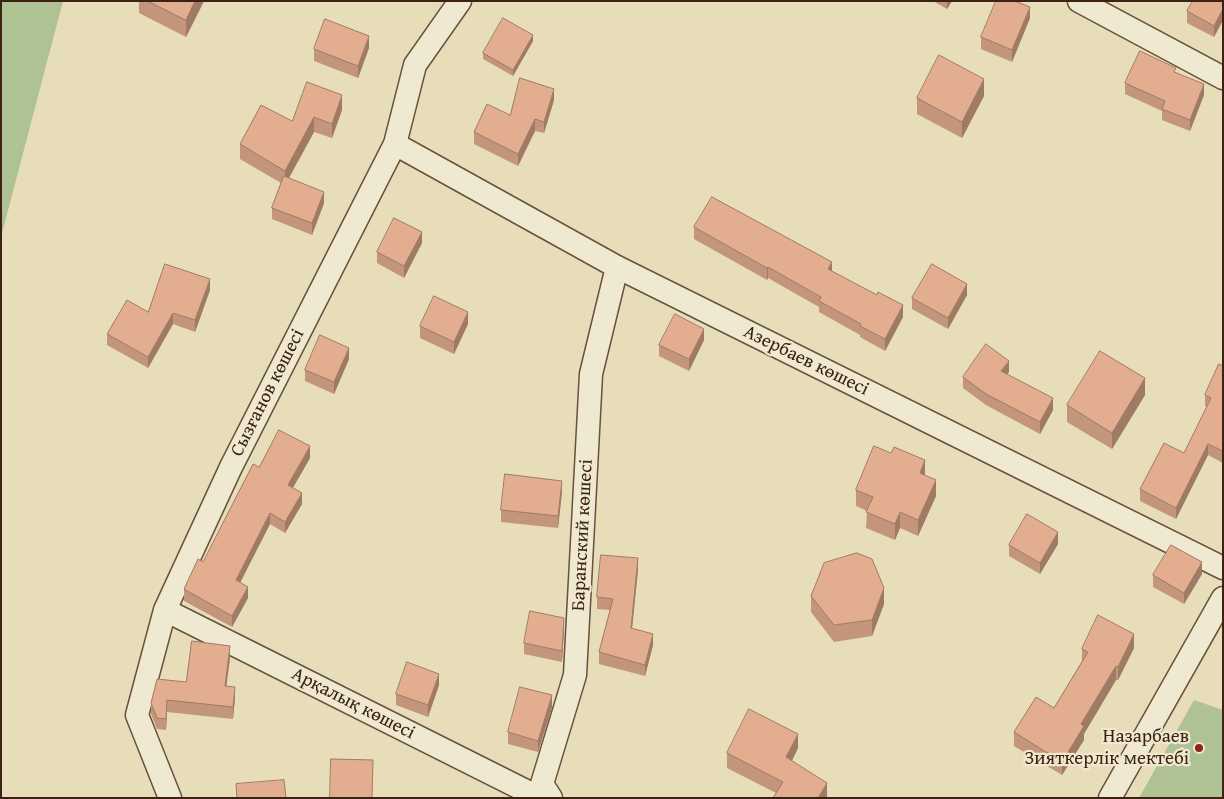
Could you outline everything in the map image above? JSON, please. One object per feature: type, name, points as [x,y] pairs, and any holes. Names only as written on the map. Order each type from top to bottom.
[{"type":"street","name":"Сызғанов көшесі","points":[[170,798],[137,715],[165,610],[231,466],[395,144],[414,65],[460,1]]},
{"type":"street","points":[[1079,1],[1223,78]]},
{"type":"street","name":"Азербаев көшесі","points":[[395,144],[617,266],[1223,568]]},
{"type":"street","name":"Баранский көшесі","points":[[551,798],[542,784],[575,675],[591,374],[617,266]]},
{"type":"street","points":[[1110,798],[1223,598]]},
{"type":"street","name":"Арқалық көшесі","points":[[165,610],[540,798]]},
{"type":"green space","points":[[1,1],[63,1],[1,237]]},
{"type":"green space","name":"Назарбаев Зияткерлік мектебі","points":[[1194,700],[1223,710],[1223,798],[1139,798]]},
{"type":"building","points":[[148,1],[195,1],[186,20]]},
{"type":"building","points":[[996,1],[1015,1],[1030,7],[1012,50],[981,37]]},
{"type":"building","points":[[1193,1],[1223,1],[1223,9],[1214,26],[1187,11]]},
{"type":"building","points":[[503,18],[533,35],[513,70],[483,53]]},
{"type":"building","points":[[325,19],[369,36],[358,66],[314,49]]},
{"type":"building","points":[[1140,51],[1176,68],[1174,72],[1204,84],[1190,120],[1162,109],[1165,101],[1125,83]]},
{"type":"building","points":[[939,55],[984,79],[962,122],[917,98]]},
{"type":"building","points":[[520,78],[554,89],[544,122],[535,119],[518,154],[474,132],[487,104],[510,115]]},
{"type":"building","points":[[307,82],[342,95],[332,124],[314,117],[285,171],[240,144],[261,105],[292,121]]},
{"type":"building","points":[[284,176],[324,192],[312,223],[272,208]]},
{"type":"building","points":[[712,197],[832,262],[828,269],[877,295],[878,292],[903,305],[885,339],[819,301],[821,297],[694,227]]},
{"type":"building","points":[[394,218],[422,232],[404,266],[377,252]]},
{"type":"building","points":[[165,264],[210,279],[195,320],[173,313],[148,357],[107,334],[127,300],[148,312]]},
{"type":"building","points":[[932,264],[967,284],[948,318],[912,298]]},
{"type":"building","points":[[434,296],[468,312],[454,342],[420,326]]},
{"type":"building","points":[[675,314],[704,329],[689,359],[659,345]]},
{"type":"building","points":[[320,335],[349,348],[334,382],[305,370]]},
{"type":"building","points":[[986,344],[1009,361],[1001,371],[1053,398],[1040,422],[986,394],[963,377]]},
{"type":"building","points":[[1100,351],[1145,378],[1112,433],[1067,405]]},
{"type":"building","points":[[1219,364],[1223,366],[1223,451],[1208,444],[1176,508],[1140,489],[1164,443],[1184,453],[1211,398],[1205,395]]},
{"type":"building","points":[[279,430],[310,446],[288,485],[302,493],[285,522],[270,513],[236,580],[248,587],[232,616],[184,589],[198,559],[203,562],[253,464],[259,467]]},
{"type":"building","points":[[874,446],[891,453],[894,447],[925,460],[920,473],[936,480],[918,520],[900,512],[895,524],[866,512],[873,497],[856,490]]},
{"type":"building","points":[[505,474],[562,481],[558,516],[501,510]]},
{"type":"building","points":[[1027,514],[1058,532],[1040,563],[1009,545]]},
{"type":"building","points":[[1171,545],[1202,562],[1184,593],[1153,575]]},
{"type":"building","points":[[857,553],[872,559],[884,588],[872,620],[834,625],[811,596],[824,563]]},
{"type":"building","points":[[601,555],[638,558],[631,628],[653,634],[645,665],[599,652],[613,599],[597,597]]},
{"type":"building","points":[[530,611],[564,618],[562,651],[524,643]]},
{"type":"building","points":[[1098,615],[1134,634],[1118,667],[1116,666],[1081,724],[1084,726],[1062,762],[1014,732],[1036,697],[1054,708],[1088,652],[1082,649]]},
{"type":"building","points":[[192,641],[230,646],[225,686],[235,687],[233,707],[167,700],[166,719],[157,718],[151,703],[157,679],[186,682]]},
{"type":"building","points":[[407,662],[439,674],[428,705],[396,694]]},
{"type":"building","points":[[520,687],[552,695],[538,741],[508,732]]},
{"type":"building","points":[[749,709],[798,734],[786,757],[827,783],[818,798],[773,798],[783,782],[727,753]]},
{"type":"building","points":[[331,759],[373,760],[372,798],[330,798]]},
{"type":"building","points":[[284,780],[286,798],[237,798],[236,784]]},
{"type":"place","name":"Назарбаев Зияткерлік мектебі","points":[[1199,748]]}]
